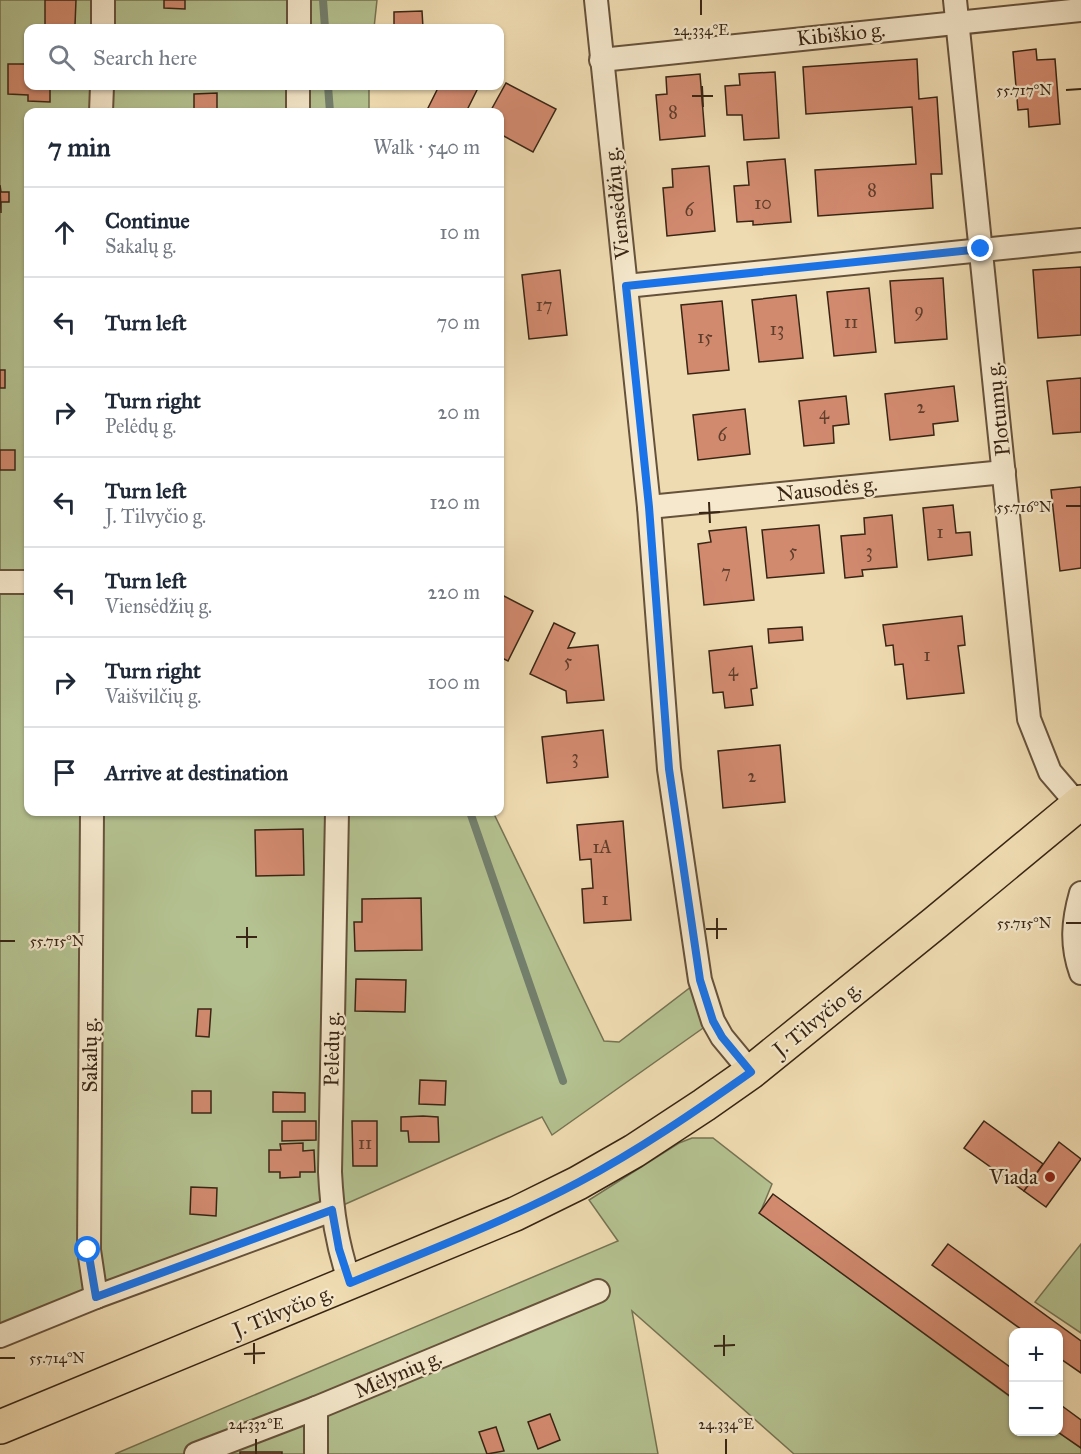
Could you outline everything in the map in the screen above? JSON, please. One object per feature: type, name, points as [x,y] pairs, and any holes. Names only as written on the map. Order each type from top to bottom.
[{"type":"main road","name":"J. Tilvyčio g.","points":[[0,1427],[515,1214],[634,1151],[751,1072],[1080,804]]},
{"type":"street","points":[[102,24],[103,0]]},
{"type":"street","points":[[299,0],[299,24]]},
{"type":"street","name":"Viensėdžių g.","points":[[596,0],[649,507],[669,769],[700,980],[713,1021],[722,1037],[751,1072]]},
{"type":"street","name":"Kibiškio g.","points":[[601,60],[956,11],[1081,10]]},
{"type":"street","name":"Plotumų g.","points":[[956,11],[1029,718],[1050,772],[1080,804]]},
{"type":"street","points":[[101,108],[102,90]]},
{"type":"street","points":[[298,90],[298,108]]},
{"type":"street","points":[[626,286],[1081,240]]},
{"type":"street","name":"Nausodės g.","points":[[649,507],[1004,472]]},
{"type":"street","points":[[0,582],[24,582]]},
{"type":"street","name":"Sakalų g.","points":[[92,816],[88,1250],[96,1297]]},
{"type":"street","name":"Pelėdų g.","points":[[337,816],[330,1160],[332,1210],[339,1249],[350,1283]]},
{"type":"street","points":[[1081,893],[1073,934],[1075,956],[1081,973]]},
{"type":"street","points":[[0,1336],[96,1297],[332,1210]]},
{"type":"street","name":"Mėlynių g.","points":[[196,1454],[316,1408],[598,1291]]},
{"type":"street","points":[[316,1408],[316,1454]]},
{"type":"green space","points":[[0,0],[377,0],[374,24],[24,24],[24,90],[369,90],[369,108],[24,108],[24,816],[495,816],[604,1041],[619,1042],[700,980],[713,1021],[552,1135],[542,1117],[332,1210],[0,1339]]},
{"type":"green space","points":[[692,1138],[713,1138],[772,1184],[760,1213],[1009,1396],[1009,1436],[1063,1435],[1081,1448],[1081,1454],[794,1454],[632,1311],[658,1454],[115,1454],[618,1241],[589,1200],[679,1143]]},
{"type":"green space","points":[[1081,1244],[1081,1333],[1035,1302]]},
{"type":"building","points":[[45,0],[76,0],[75,24],[45,24]]},
{"type":"building","points":[[164,0],[185,0],[185,9],[164,8]]},
{"type":"building","points":[[422,11],[423,24],[394,24],[394,12]]},
{"type":"building","points":[[1036,49],[1037,60],[1055,59],[1060,124],[1029,127],[1028,109],[1018,110],[1013,52]]},
{"type":"building","points":[[917,59],[919,99],[937,97],[942,174],[931,174],[933,208],[818,216],[815,170],[916,164],[912,107],[806,114],[803,67]]},
{"type":"building","points":[[8,64],[24,64],[24,90],[50,90],[50,102],[28,101],[28,95],[8,94]]},
{"type":"building","points":[[775,72],[779,138],[744,140],[742,115],[727,115],[725,86],[740,85],[739,74]]},
{"type":"building","points":[[700,74],[705,136],[660,140],[656,95],[667,94],[666,77]]},
{"type":"building","points":[[506,83],[556,109],[533,152],[504,136],[504,108],[492,108]]},
{"type":"building","points":[[437,90],[477,90],[468,108],[428,108]]},
{"type":"building","points":[[217,93],[217,108],[194,108],[194,94]]},
{"type":"building","points":[[785,159],[791,222],[753,225],[753,221],[737,222],[734,186],[749,185],[747,162]]},
{"type":"building","points":[[709,166],[715,231],[667,236],[663,188],[673,187],[672,169]]},
{"type":"building","points":[[0,185],[1,192],[9,192],[9,202],[1,202],[1,213]]},
{"type":"building","points":[[1081,267],[1081,335],[1038,338],[1033,270]]},
{"type":"building","points":[[560,270],[567,335],[529,339],[522,275]]},
{"type":"building","points":[[943,278],[947,339],[895,343],[890,281]]},
{"type":"building","points":[[869,288],[876,352],[834,356],[827,292]]},
{"type":"building","points":[[796,295],[803,358],[759,362],[752,300]]},
{"type":"building","points":[[722,301],[729,370],[688,374],[681,305]]},
{"type":"building","points":[[0,370],[5,370],[5,388],[0,388]]},
{"type":"building","points":[[1081,378],[1081,432],[1053,434],[1047,381]]},
{"type":"building","points":[[954,386],[958,421],[933,424],[934,435],[890,440],[885,394]]},
{"type":"building","points":[[846,396],[849,424],[833,426],[834,443],[804,446],[799,401]]},
{"type":"building","points":[[745,409],[750,454],[698,460],[693,415]]},
{"type":"building","points":[[0,450],[15,450],[15,470],[0,470]]},
{"type":"building","points":[[1081,487],[1081,568],[1060,571],[1051,490]]},
{"type":"building","points":[[953,505],[956,533],[970,532],[972,555],[928,560],[923,508]]},
{"type":"building","points":[[892,515],[897,567],[862,570],[863,576],[845,578],[841,536],[865,534],[864,518]]},
{"type":"building","points":[[819,525],[824,573],[767,578],[762,530]]},
{"type":"building","points":[[746,527],[754,600],[704,605],[698,544],[711,542],[709,531]]},
{"type":"building","points":[[504,596],[533,611],[508,661],[504,659]]},
{"type":"building","points":[[962,616],[965,645],[958,646],[964,693],[907,699],[903,664],[895,665],[893,645],[886,646],[883,625]]},
{"type":"building","points":[[554,623],[575,633],[568,648],[598,645],[604,700],[567,703],[566,691],[530,674]]},
{"type":"building","points":[[802,627],[803,640],[769,643],[768,629]]},
{"type":"building","points":[[752,646],[757,688],[751,689],[753,705],[725,708],[723,692],[713,693],[709,651]]},
{"type":"building","points":[[603,730],[608,777],[547,783],[542,737]]},
{"type":"building","points":[[780,745],[785,802],[723,808],[718,751]]},
{"type":"building","points":[[623,821],[631,920],[584,923],[582,889],[593,888],[591,859],[580,860],[577,825]]},
{"type":"building","points":[[303,829],[304,875],[256,876],[255,830]]},
{"type":"building","points":[[421,898],[422,950],[355,951],[354,922],[362,922],[362,899]]},
{"type":"building","points":[[356,979],[406,980],[405,1012],[355,1011]]},
{"type":"building","points":[[198,1009],[211,1009],[209,1037],[196,1036]]},
{"type":"building","points":[[420,1080],[446,1081],[445,1105],[419,1104]]},
{"type":"building","points":[[192,1091],[211,1091],[211,1113],[192,1113]]},
{"type":"building","points":[[273,1092],[305,1093],[305,1112],[273,1112]]},
{"type":"building","points":[[401,1117],[438,1117],[439,1142],[409,1142],[408,1131],[401,1131]]},
{"type":"building","points":[[282,1121],[316,1121],[316,1140],[282,1141]]},
{"type":"building","points":[[352,1121],[377,1121],[377,1166],[353,1166]]},
{"type":"building","points":[[984,1121],[1043,1164],[1024,1191],[964,1148]]},
{"type":"building","name":"Viada","points":[[1059,1142],[1081,1159],[1046,1207],[1024,1191]]},
{"type":"building","points":[[303,1143],[303,1151],[314,1150],[315,1172],[300,1172],[300,1177],[280,1178],[280,1172],[269,1172],[269,1150],[281,1150],[280,1144]]},
{"type":"building","points":[[191,1187],[217,1188],[216,1216],[190,1214]]},
{"type":"building","points":[[773,1194],[1009,1366],[1009,1395],[759,1213]]},
{"type":"building","points":[[948,1244],[1081,1341],[1081,1373],[1063,1360],[1063,1328],[1019,1328],[932,1265]]},
{"type":"building","points":[[1063,1407],[1081,1420],[1081,1448],[1063,1435]]},
{"type":"building","points":[[550,1414],[560,1440],[538,1449],[528,1422]]},
{"type":"building","points":[[496,1427],[504,1451],[487,1454],[479,1432]]},
{"type":"building","points":[[240,1452],[282,1452],[282,1454],[240,1454]]},
{"type":"waterway","points":[[323,0],[325,24]]},
{"type":"waterway","points":[[328,90],[330,108]]},
{"type":"waterway","points":[[471,816],[563,1081]]},
{"type":"place","name":"Viada","points":[[1050,1177]]},
{"type":"route","points":[[88,1250],[96,1297],[332,1210],[339,1249],[350,1283],[515,1214],[578,1182],[634,1151],[751,1072],[722,1037],[713,1021],[700,980],[669,769],[649,507],[626,286],[981,249]]}]
